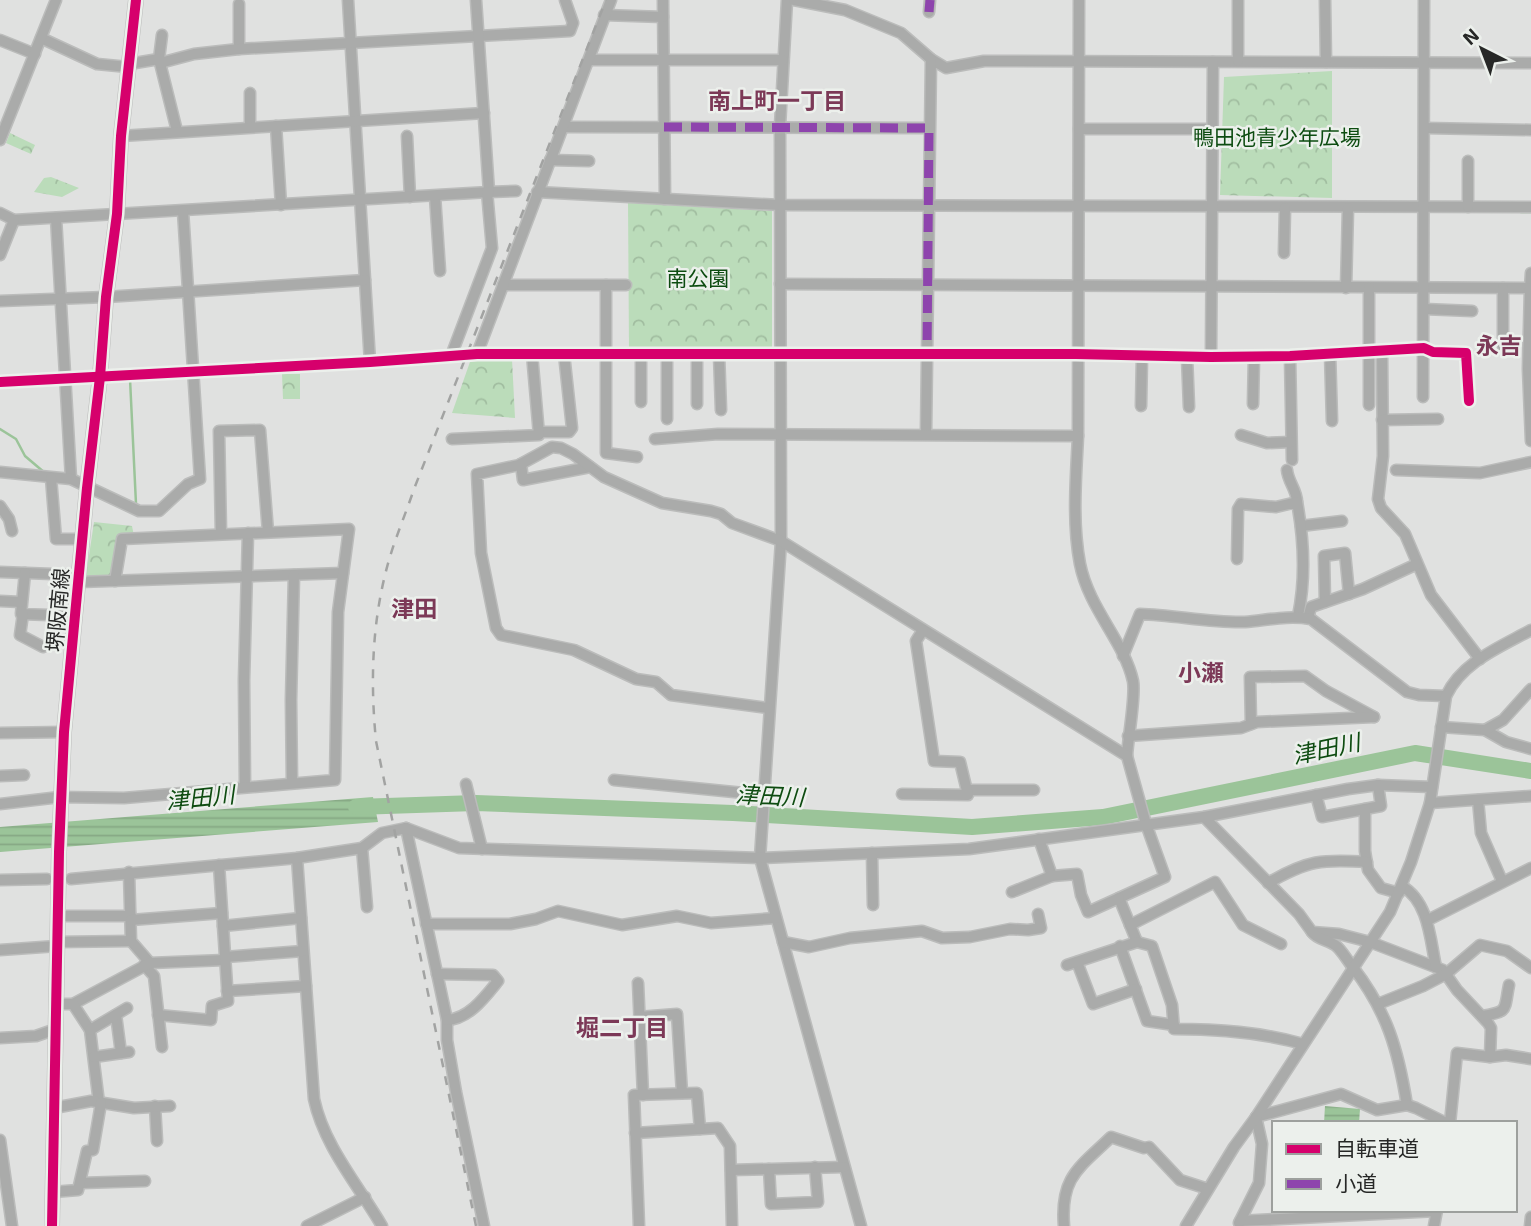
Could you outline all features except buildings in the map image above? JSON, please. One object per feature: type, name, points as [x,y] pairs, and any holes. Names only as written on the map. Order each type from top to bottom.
[{"type":"main road","name":"堺阪南線","points":[[52,1226],[60,797],[64,732],[136,0]]},
{"type":"street","points":[[0,140],[56,0]]},
{"type":"street","points":[[348,0],[370,362]]},
{"type":"street","points":[[451,356],[492,248],[476,0]]},
{"type":"street","points":[[41,38],[97,64],[128,65],[239,49],[570,31],[573,23],[565,0]]},
{"type":"street","points":[[477,354],[611,0]]},
{"type":"street","points":[[663,0],[665,199]]},
{"type":"street","points":[[786,0],[780,126],[781,541],[760,858],[861,1226]]},
{"type":"street","points":[[794,0],[845,10],[901,33],[931,59],[946,68],[984,61],[1531,63]]},
{"type":"street","points":[[929,12],[930,0]]},
{"type":"street","points":[[1012,892],[1052,876],[1077,874],[1088,912],[1165,877],[1146,824],[1127,755],[1133,683],[1123,656],[1088,591],[1080,564],[1075,507],[1078,436],[1076,354],[1079,0]]},
{"type":"street","points":[[1238,0],[1238,61]]},
{"type":"street","points":[[1325,0],[1326,62]]},
{"type":"street","points":[[1423,397],[1424,0]]},
{"type":"street","points":[[239,4],[239,49]]},
{"type":"street","points":[[604,15],[663,17]]},
{"type":"street","points":[[162,35],[160,61],[177,131]]},
{"type":"street","points":[[0,40],[35,54]]},
{"type":"street","points":[[926,435],[931,59]]},
{"type":"street","points":[[589,60],[783,60]]},
{"type":"street","points":[[1212,357],[1213,62]]},
{"type":"street","points":[[250,93],[250,127]]},
{"type":"street","points":[[121,136],[484,113]]},
{"type":"street","points":[[276,126],[281,205]]},
{"type":"street","points":[[564,127],[929,128]]},
{"type":"street","points":[[1425,128],[1531,130]]},
{"type":"street","points":[[1079,129],[1211,129]]},
{"type":"street","points":[[407,136],[410,197]]},
{"type":"street","points":[[550,160],[589,160]]},
{"type":"street","points":[[1468,161],[1468,207]]},
{"type":"street","points":[[0,214],[14,220],[516,191]]},
{"type":"street","points":[[537,192],[780,205],[1531,207]]},
{"type":"street","points":[[435,196],[440,271]]},
{"type":"street","points":[[1284,253],[1285,208]]},
{"type":"street","points":[[1346,288],[1348,208]]},
{"type":"street","points":[[0,471],[71,479],[139,511],[159,511],[188,484],[200,479],[183,211]]},
{"type":"street","points":[[56,218],[71,479]]},
{"type":"street","points":[[0,255],[14,220]]},
{"type":"street","points":[[1531,272],[1531,441]]},
{"type":"street","points":[[0,301],[365,280]]},
{"type":"street","points":[[780,284],[1530,288]]},
{"type":"street","points":[[503,285],[626,285]]},
{"type":"street","points":[[606,285],[606,453],[637,457]]},
{"type":"street","points":[[1369,288],[1369,405]]},
{"type":"street","points":[[1503,288],[1503,346]]},
{"type":"street","points":[[1424,309],[1472,311]]},
{"type":"street","points":[[0,382],[477,354],[1076,354],[1212,357],[1290,356],[1424,348],[1433,352],[1466,353],[1469,401]]},
{"type":"street","points":[[1382,350],[1382,456],[1378,499],[1381,508],[1405,534],[1431,595],[1480,659]]},
{"type":"street","points":[[1330,353],[1332,421]]},
{"type":"street","points":[[532,354],[539,432]]},
{"type":"street","points":[[452,439],[569,432],[572,428],[564,354]]},
{"type":"street","points":[[641,354],[641,402]]},
{"type":"street","points":[[667,354],[667,419]]},
{"type":"street","points":[[697,354],[697,404]]},
{"type":"street","points":[[719,354],[721,410]]},
{"type":"street","points":[[1141,406],[1142,356]]},
{"type":"street","points":[[1253,404],[1254,356]]},
{"type":"street","points":[[1290,356],[1291,442],[1288,480],[1297,494],[1301,526],[1303,617]]},
{"type":"street","points":[[1187,357],[1189,407]]},
{"type":"street","points":[[1382,420],[1437,419]]},
{"type":"street","points":[[221,534],[219,431],[260,430],[268,533]]},
{"type":"street","points":[[655,439],[718,434],[1078,436]]},
{"type":"street","points":[[1241,435],[1267,443],[1291,442]]},
{"type":"street","points":[[768,708],[671,695],[656,682],[636,679],[574,650],[501,635],[496,628],[481,553],[475,478],[477,474],[521,464],[552,447],[573,454],[604,477],[662,503],[721,514],[732,523],[781,541],[1127,755]]},
{"type":"street","points":[[1396,470],[1480,473],[1531,462]]},
{"type":"street","points":[[521,464],[523,480],[590,467]]},
{"type":"street","points":[[51,478],[56,539],[83,539]]},
{"type":"street","points":[[1237,559],[1238,509],[1241,504],[1276,507],[1297,502]]},
{"type":"street","points":[[3,509],[19,513]]},
{"type":"street","points":[[3,509],[12,531]]},
{"type":"street","points":[[1301,526],[1342,521]]},
{"type":"street","points":[[0,804],[60,797],[124,798],[335,780],[337,625],[349,529],[122,539],[116,581]]},
{"type":"street","points":[[245,787],[248,533]]},
{"type":"street","points":[[1325,602],[1324,556],[1345,553],[1349,594]]},
{"type":"street","points":[[1303,617],[1311,607],[1349,594],[1418,564]]},
{"type":"street","points":[[0,572],[116,581],[343,573]]},
{"type":"street","points":[[24,573],[20,635],[43,647]]},
{"type":"street","points":[[292,783],[294,575]]},
{"type":"street","points":[[0,601],[21,602]]},
{"type":"street","points":[[23,614],[76,616]]},
{"type":"street","points":[[1123,656],[1140,614],[1245,622],[1303,617],[1333,635],[1407,692],[1446,696]]},
{"type":"street","points":[[923,630],[915,641],[934,761],[960,762],[968,796]]},
{"type":"street","points":[[1186,1226],[1390,912],[1430,803],[1446,696],[1452,684],[1480,659],[1531,630]]},
{"type":"street","points":[[1128,736],[1241,728],[1251,724],[1374,717],[1326,691],[1305,676],[1250,677],[1251,724]]},
{"type":"street","points":[[1485,730],[1503,720],[1531,690]]},
{"type":"street","points":[[1441,727],[1485,730],[1506,742],[1531,749]]},
{"type":"street","points":[[0,733],[64,732]]},
{"type":"street","points":[[0,776],[24,775]]},
{"type":"street","points":[[614,780],[764,795]]},
{"type":"street","points":[[466,784],[482,849]]},
{"type":"street","points":[[71,879],[297,858],[362,848],[382,832],[406,828],[458,848],[482,849],[760,858],[969,849],[1204,817],[1316,794],[1378,785],[1432,787]]},
{"type":"street","points":[[1316,794],[1322,817],[1381,806],[1378,785]]},
{"type":"street","points":[[901,794],[968,796],[1034,790]]},
{"type":"street","points":[[1430,803],[1531,796]]},
{"type":"street","points":[[1478,800],[1481,833],[1503,881]]},
{"type":"street","points":[[1365,809],[1368,870],[1381,888],[1410,890],[1427,920],[1436,967]]},
{"type":"street","points":[[1204,817],[1299,914],[1316,938],[1335,945],[1353,968],[1378,1004],[1389,1027],[1400,1061],[1407,1105]]},
{"type":"street","points":[[406,828],[447,1020],[447,1040],[456,1092],[484,1226]]},
{"type":"street","points":[[1040,839],[1052,876]]},
{"type":"street","points":[[362,848],[367,906]]},
{"type":"street","points":[[872,853],[873,905]]},
{"type":"street","points":[[297,858],[314,1099],[327,1138],[382,1226]]},
{"type":"street","points":[[1268,883],[1289,871],[1318,861],[1367,862]]},
{"type":"street","points":[[158,1016],[211,1020],[212,1006],[228,1001],[219,865]]},
{"type":"street","points":[[1427,920],[1531,868]]},
{"type":"street","points":[[129,872],[131,941],[154,976],[162,1047]]},
{"type":"street","points":[[0,880],[47,879]]},
{"type":"street","points":[[1130,925],[1215,882],[1243,925],[1281,944]]},
{"type":"street","points":[[1119,898],[1137,942]]},
{"type":"street","points":[[426,924],[510,924],[558,911],[622,925],[677,916],[710,923],[776,918]]},
{"type":"street","points":[[58,916],[131,918],[222,913]]},
{"type":"street","points":[[783,942],[809,947],[850,938],[922,930],[942,938],[970,937],[1010,929],[1041,928],[1038,914]]},
{"type":"street","points":[[223,926],[301,918]]},
{"type":"street","points":[[1312,932],[1339,934],[1370,942],[1436,967],[1446,974],[1491,1028],[1490,1057]]},
{"type":"street","points":[[0,950],[131,941]]},
{"type":"street","points":[[1136,989],[1093,1004],[1072,964],[1137,942],[1152,946],[1172,1005],[1174,1029],[1221,1029],[1274,1036],[1303,1044]]},
{"type":"street","points":[[1378,1004],[1446,974],[1480,945],[1507,951],[1531,968]]},
{"type":"street","points":[[1120,946],[1147,1021],[1174,1025]]},
{"type":"street","points":[[56,1004],[73,1004],[147,964],[303,951]]},
{"type":"street","points":[[437,974],[493,975],[498,981],[485,998],[465,1014],[455,1020],[447,1020]]},
{"type":"street","points":[[638,983],[643,1095]]},
{"type":"street","points":[[1482,1016],[1504,1010],[1509,985]]},
{"type":"street","points":[[227,991],[306,986]]},
{"type":"street","points":[[53,1192],[78,1190],[87,1151],[93,1150],[100,1103],[90,1030],[73,1004]]},
{"type":"street","points":[[90,1030],[127,1008]]},
{"type":"street","points":[[639,1017],[677,1014],[682,1093]]},
{"type":"street","points":[[93,1058],[125,1053],[116,1015]]},
{"type":"street","points":[[0,1038],[36,1036],[56,1029]]},
{"type":"street","points":[[1448,1121],[1457,1053],[1531,1059]]},
{"type":"street","points":[[639,1226],[634,1095],[697,1093],[700,1129]]},
{"type":"street","points":[[1256,1118],[1341,1094],[1377,1110],[1407,1105],[1444,1121]]},
{"type":"street","points":[[54,1108],[78,1102],[134,1108],[170,1106]]},
{"type":"street","points":[[155,1106],[157,1141]]},
{"type":"street","points":[[1239,1223],[1259,1183],[1262,1144],[1256,1118]]},
{"type":"street","points":[[635,1133],[718,1128],[730,1146],[732,1226]]},
{"type":"street","points":[[1064,1226],[1063,1198],[1069,1180],[1111,1138],[1144,1148],[1149,1147],[1180,1180],[1208,1189]]},
{"type":"street","points":[[0,1140],[4,1189],[12,1226]]},
{"type":"street","points":[[769,1169],[771,1204],[818,1202],[815,1167]]},
{"type":"street","points":[[731,1170],[844,1167]]},
{"type":"street","points":[[81,1183],[145,1181]]},
{"type":"street","points":[[307,1226],[365,1197]]},
{"type":"street","points":[[1239,1223],[1420,1212]]},
{"type":"street","points":[[1530,1226],[1531,1217]]},
{"type":"green space","name":"鴨田池青少年広場","points":[[1332,71],[1332,198],[1220,195],[1224,77]]},
{"type":"green space","points":[[10,133],[35,145],[31,154],[6,143]]},
{"type":"green space","points":[[51,177],[79,188],[62,197],[34,192],[44,178]]},
{"type":"green space","name":"南公園","points":[[628,203],[772,211],[772,347],[629,349]]},
{"type":"green space","points":[[471,359],[512,359],[515,418],[452,413]]},
{"type":"green space","points":[[282,374],[300,374],[300,399],[283,399]]},
{"type":"green space","points":[[94,522],[132,526],[134,536],[119,538],[114,576],[86,576]]},
{"type":"shaded area","points":[[373,797],[378,822],[0,852],[0,827]]},
{"type":"shaded area","points":[[1325,1106],[1360,1109],[1359,1121],[1324,1121]]},
{"type":"waterway","points":[[1521,212],[1531,212]]},
{"type":"waterway","points":[[1242,352],[1298,351]]},
{"type":"waterway","points":[[130,379],[136,504]]},
{"type":"waterway","points":[[0,429],[16,439],[25,456],[45,473]]},
{"type":"waterway","name":"津田川","points":[[356,807],[476,803],[733,813],[972,827],[1103,817],[1415,753],[1531,771]]},
{"type":"railway","points":[[476,1226],[376,741],[373,695],[376,627],[389,560],[414,489],[606,0]]},
{"type":"marked path","points":[[929,12],[930,0]]},
{"type":"marked path","points":[[664,127],[929,128],[927,354]]},
{"type":"cycle path","points":[[52,1226],[64,732],[136,0]]},
{"type":"cycle path","points":[[0,382],[477,354],[1076,354],[1211,357],[1290,356],[1424,348],[1433,352],[1466,353],[1469,401]]},
{"type":"district","name":"南上町一丁目","points":[[777,100]]},
{"type":"district","name":"永吉","points":[[1499,345]]},
{"type":"district","name":"津田","points":[[414,608]]},
{"type":"district","name":"小瀬","points":[[1201,672]]},
{"type":"district","name":"堀二丁目","points":[[622,1027]]}]
